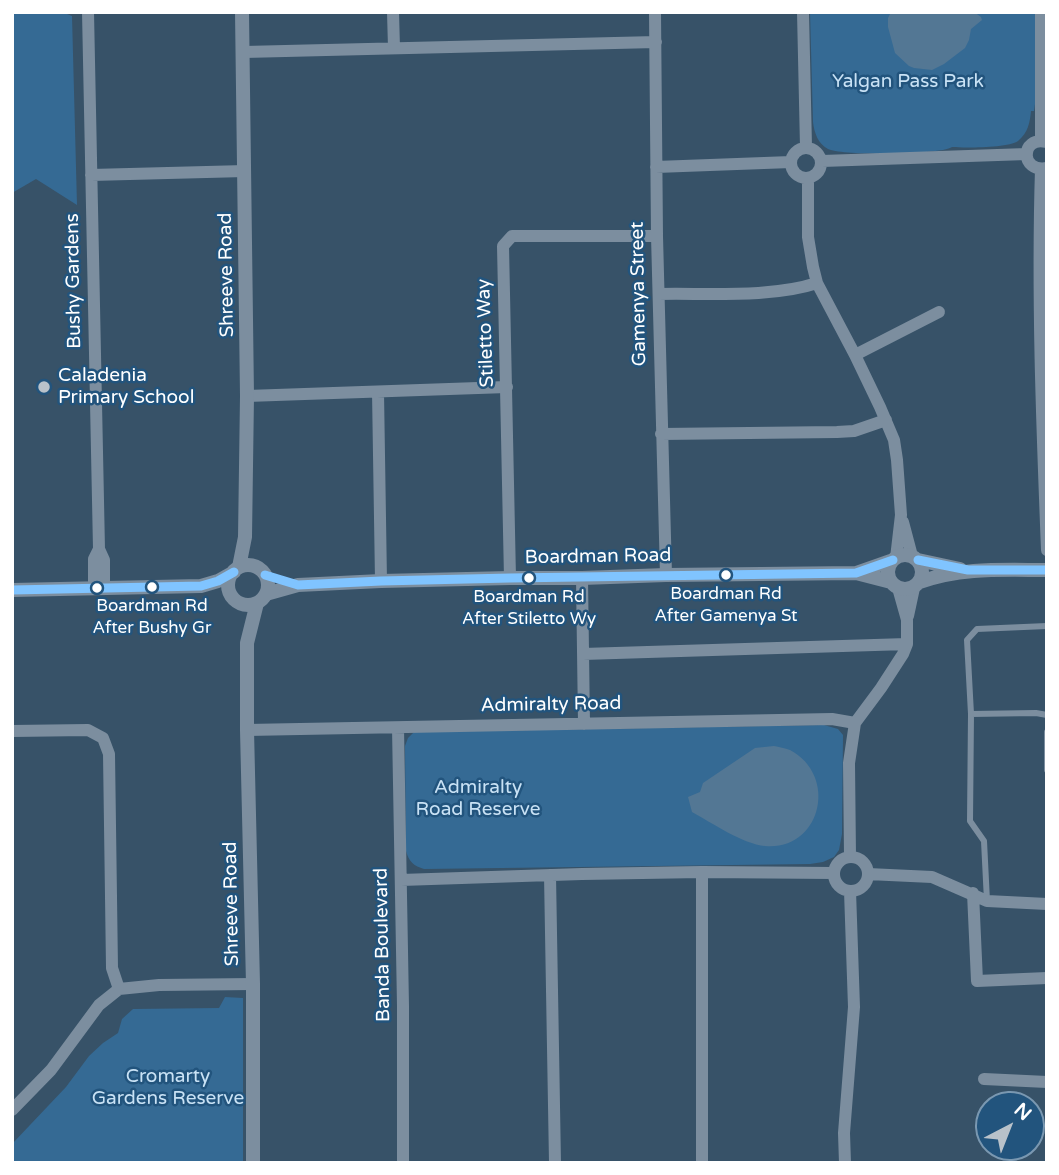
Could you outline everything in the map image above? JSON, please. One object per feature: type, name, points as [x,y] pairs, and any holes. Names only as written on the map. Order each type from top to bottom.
[{"type":"street","name":"Bushy Gardens","points":[[88,12],[99,549],[94,559],[99,589]]},
{"type":"street","name":"Shreeve Road","points":[[236,570],[245,537],[247,396],[242,12]]},
{"type":"street","points":[[393,12],[394,48]]},
{"type":"street","name":"Gamenya Street","points":[[655,12],[657,236],[666,575]]},
{"type":"street","points":[[803,12],[806,147]]},
{"type":"street","points":[[1041,12],[1044,141],[1033,143],[1027,154],[1032,166],[1044,169],[1042,290],[1047,550]]},
{"type":"street","points":[[244,52],[656,42]]},
{"type":"street","points":[[806,147],[814,150],[822,161],[820,171],[808,178],[798,176],[791,162],[797,150],[806,147]]},
{"type":"street","points":[[822,161],[1027,154]]},
{"type":"street","points":[[656,167],[791,162]]},
{"type":"street","points":[[91,175],[245,171]]},
{"type":"street","points":[[808,178],[807,237],[817,283],[855,355],[894,440],[898,460],[901,515],[894,559],[888,571],[907,620]]},
{"type":"street","name":"Stiletto Way","points":[[510,578],[503,246],[512,236],[657,236]]},
{"type":"street","points":[[659,294],[775,291],[817,283]]},
{"type":"street","points":[[855,355],[939,312]]},
{"type":"street","points":[[247,396],[507,387]]},
{"type":"street","points":[[379,392],[381,581]]},
{"type":"street","points":[[661,434],[846,431],[886,420]]},
{"type":"street","points":[[850,856],[849,763],[855,723],[903,654],[907,643],[907,620],[922,568],[915,558],[901,515]]},
{"type":"street","name":"Shreeve Road","points":[[245,537],[260,570]]},
{"type":"street","name":"Boardman Road","points":[[856,573],[906,555],[968,570]]},
{"type":"street","name":"Boardman Road","points":[[12,590],[201,586],[218,581],[244,566],[298,585]]},
{"type":"street","points":[[236,570],[229,582],[230,594],[237,601]]},
{"type":"street","points":[[260,570],[268,581],[262,598]]},
{"type":"street","name":"Boardman Road","points":[[201,586],[245,605],[298,585],[381,581],[856,573],[909,589],[935,576],[968,570],[1047,570]]},
{"type":"street","points":[[582,578],[584,724]]},
{"type":"street","name":"Shreeve Road","points":[[247,643],[262,598]]},
{"type":"street","name":"Shreeve Road","points":[[237,601],[247,643],[253,1163]]},
{"type":"street","points":[[583,654],[907,643]]},
{"type":"street","name":"Admiralty Road","points":[[247,730],[832,719],[855,723]]},
{"type":"street","name":"Banda Boulevard","points":[[398,727],[403,1163]]},
{"type":"street","points":[[12,731],[88,730],[103,738],[110,754],[113,968],[120,989]]},
{"type":"street","points":[[850,856],[859,859],[867,867],[868,874],[865,884],[850,891],[842,888],[834,873],[837,863],[850,856]]},
{"type":"street","points":[[401,880],[702,872],[834,873]]},
{"type":"street","points":[[702,872],[702,1163]]},
{"type":"street","points":[[868,874],[932,877],[987,901],[1047,904]]},
{"type":"street","points":[[550,875],[555,1163]]},
{"type":"street","points":[[845,1163],[844,1133],[854,1007],[850,891]]},
{"type":"street","points":[[973,893],[977,981],[1047,978]]},
{"type":"street","points":[[12,1110],[51,1070],[99,1005],[120,989],[159,985],[253,984]]},
{"type":"street","points":[[984,1079],[1047,1082]]},
{"type":"lane","points":[[987,901],[984,841],[970,821],[971,714],[967,640],[976,629],[1047,626]]},
{"type":"lane","points":[[971,714],[1047,715]]},
{"type":"lane","points":[[1047,732],[1047,769]]},
{"type":"green space","points":[[12,12],[62,12],[72,16],[77,205],[36,179],[12,193]]},
{"type":"green space","name":"Yalgan Pass Park","points":[[810,12],[1035,12],[1036,97],[1026,131],[1013,143],[952,147],[930,152],[851,153],[828,149],[814,130]]},
{"type":"green space","name":"Admiralty Road Reserve","points":[[824,725],[838,729],[843,735],[842,834],[839,850],[834,857],[823,862],[424,869],[412,863],[406,851],[405,746],[414,732]]},
{"type":"green space","name":"Cromarty Gardens Reserve","points":[[225,997],[243,998],[243,1163],[12,1163],[12,1144],[66,1087],[89,1056],[118,1033],[122,1019],[133,1009],[219,1008]]},
{"type":"shaded area","points":[[891,12],[974,12],[982,20],[971,29],[965,48],[932,70],[909,66],[895,53],[888,27]]},
{"type":"shaded area","points":[[774,746],[790,750],[805,762],[815,777],[817,810],[810,825],[799,837],[784,844],[756,844],[692,812],[688,797],[700,792],[703,783],[755,748]]},
{"type":"transit line","points":[[265,575],[298,585],[510,578],[856,573],[893,560]]},
{"type":"transit line","points":[[918,560],[968,570],[1047,570]]},
{"type":"transit line","points":[[12,590],[201,586],[234,572]]},
{"type":"place","name":"Caladenia Primary School","points":[[44,387]]},
{"type":"place","name":"Boardman Rd After Gamenya St","points":[[726,575]]},
{"type":"place","name":"Boardman Rd After Stiletto Wy","points":[[529,578]]},
{"type":"place","name":"Boardman Rd After Bushy Gr","points":[[152,587]]}]
